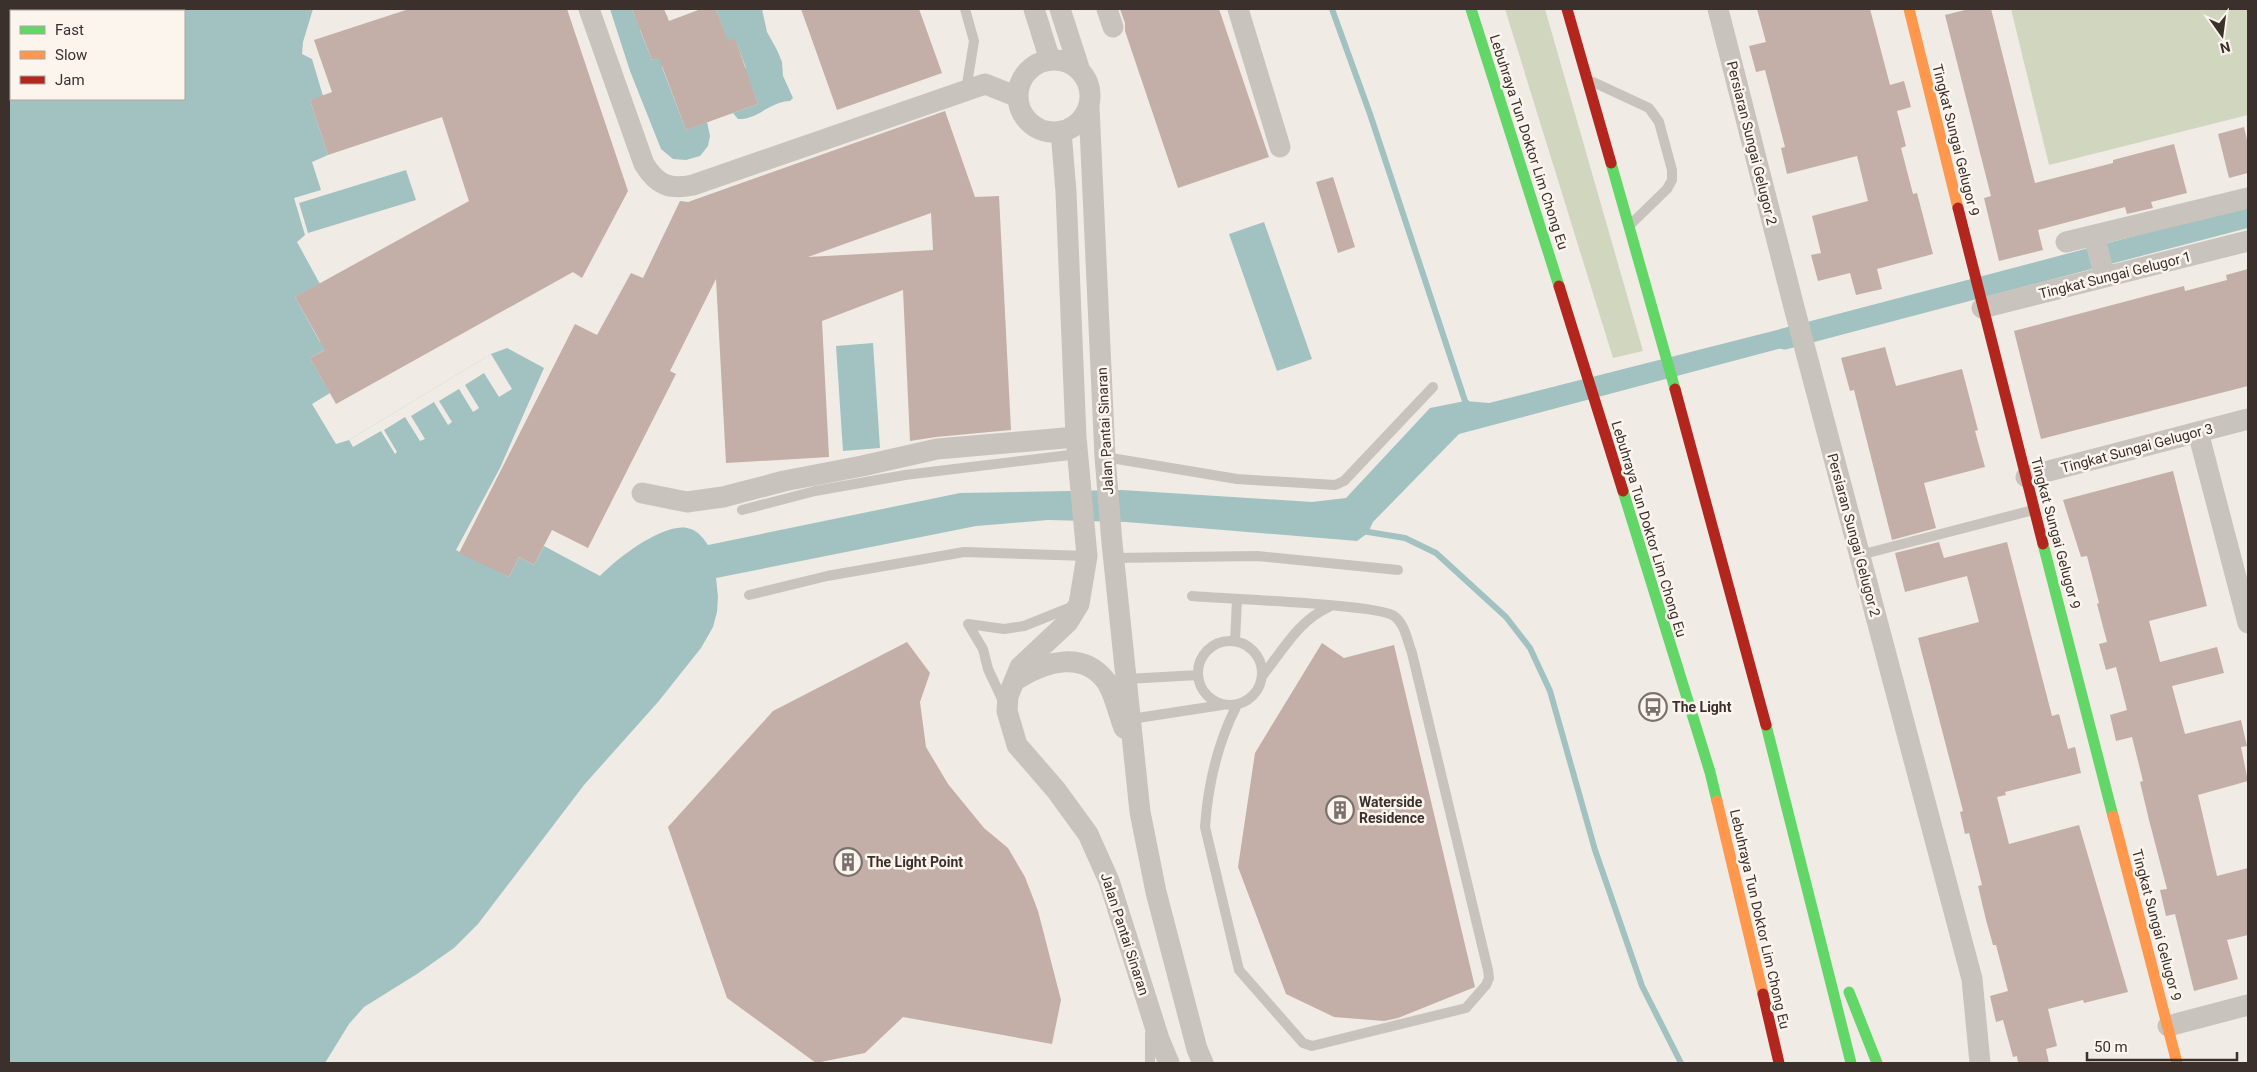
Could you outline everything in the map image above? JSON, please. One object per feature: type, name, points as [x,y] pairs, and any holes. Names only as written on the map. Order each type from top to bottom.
[{"type":"main road","name":"Lebuhraya Tun Doktor Lim Chong Eu","points":[[1471,9],[1710,772],[1779,1063]]},
{"type":"main road","points":[[1567,9],[1679,400],[1815,909],[1851,1063]]},
{"type":"main road","name":"Tingkat Sungai Gelugor 9","points":[[1909,9],[1980,302],[2177,1063]]},
{"type":"main road","points":[[1815,909],[1877,1063]]},
{"type":"street","points":[[589,9],[644,164],[653,178],[665,185],[679,188],[693,185],[985,84],[1018,97]]},
{"type":"street","points":[[1034,9],[1050,60]]},
{"type":"street","points":[[1060,9],[1080,71],[1089,87],[1089,106],[1078,123],[1061,131],[1046,130],[1032,125],[1021,109],[1018,97],[1023,78],[1030,69],[1039,63],[1050,60],[1066,62],[1080,71]]},
{"type":"street","points":[[1238,9],[1280,147]]},
{"type":"street","name":"Persiaran Sungai Gelugor 2","points":[[1718,9],[1795,311],[1972,979],[1980,1063]]},
{"type":"street","name":"Jalan Pantai Sinaran","points":[[1089,106],[1105,457],[1112,551],[1140,812],[1156,892],[1202,1063]]},
{"type":"street","name":"Jalan Pantai Sinaran","points":[[1061,131],[1066,192],[1078,453],[1086,549],[1079,604],[1068,622],[1020,667],[1008,696],[1007,711],[1017,745],[1056,790],[1088,834],[1109,881],[1149,1010],[1169,1063]]},
{"type":"street","points":[[2066,242],[2092,238],[2248,198]]},
{"type":"street","points":[[2092,238],[2103,271]]},
{"type":"street","name":"Tingkat Sungai Gelugor 1","points":[[1980,302],[2103,271],[2248,241]]},
{"type":"street","name":"Tingkat Sungai Gelugor 3","points":[[2026,476],[2248,419]]},
{"type":"street","points":[[2198,432],[2248,623]]},
{"type":"street","points":[[642,493],[687,502],[723,497],[784,481],[937,449],[1078,453]]},
{"type":"street","name":"Jalan Pantai Sinaran","points":[[1015,681],[1040,666],[1065,660],[1080,663],[1095,670],[1110,689],[1135,754]]},
{"type":"street","points":[[2168,1026],[2248,1005]]},
{"type":"lane","points":[[965,9],[974,41],[966,90]]},
{"type":"lane","points":[[1587,79],[1649,108],[1659,122],[1672,170],[1672,180],[1667,189],[1629,226]]},
{"type":"lane","points":[[1105,457],[1237,479],[1336,485],[1344,481],[1433,387]]},
{"type":"lane","points":[[742,510],[815,492],[905,475],[1078,453]]},
{"type":"lane","points":[[1860,555],[2034,510]]},
{"type":"lane","points":[[749,596],[827,576],[957,553],[1086,549]]},
{"type":"lane","points":[[1112,551],[1257,556],[1398,570]]},
{"type":"lane","points":[[1192,596],[1364,609],[1392,614],[1400,622],[1407,638],[1488,970],[1489,978],[1486,984],[1466,1008],[1312,1046],[1303,1042],[1239,970],[1205,827],[1206,808],[1216,756],[1224,730],[1237,705]]},
{"type":"lane","points":[[1235,642],[1237,600]]},
{"type":"lane","points":[[1007,711],[988,669],[983,649],[968,624],[1004,629],[1024,626],[1079,604]]},
{"type":"lane","points":[[1131,719],[1222,705],[1237,705],[1250,699],[1259,688],[1263,675],[1301,624],[1316,613],[1331,606]]},
{"type":"lane","points":[[1222,705],[1210,699],[1201,688],[1198,675],[1202,659],[1213,646],[1224,642],[1247,645],[1256,653],[1261,663],[1263,675]]},
{"type":"lane","points":[[1127,679],[1198,675]]},
{"type":"lane","points":[[1149,1010],[1150,1063]]},
{"type":"green space","points":[[1505,9],[1545,9],[1643,351],[1613,358]]},
{"type":"green space","points":[[2011,9],[2248,9],[2248,115],[2049,165]]},
{"type":"water","points":[[9,9],[313,9],[303,42],[302,54],[312,59],[323,96],[310,100],[328,155],[312,162],[321,190],[294,198],[305,235],[297,242],[320,284],[295,297],[320,342],[327,338],[332,346],[310,358],[330,393],[312,404],[336,444],[349,440],[491,354],[507,348],[544,368],[500,468],[456,550],[509,577],[519,557],[534,565],[544,546],[600,576],[642,542],[669,530],[681,527],[694,530],[708,545],[960,493],[1122,490],[1312,502],[1346,498],[1430,408],[1465,401],[1489,403],[1793,326],[1797,344],[1459,434],[1373,522],[1368,533],[1357,541],[1126,522],[1048,520],[976,526],[716,578],[718,597],[713,627],[701,648],[658,702],[584,785],[478,924],[454,948],[364,1007],[349,1024],[325,1063],[9,1063]]},
{"type":"water","points":[[610,9],[632,9],[639,26],[667,15],[668,20],[640,30],[652,60],[680,50],[684,58],[662,67],[686,130],[707,122],[710,136],[708,146],[700,156],[686,160],[673,159],[661,149],[630,71]]},
{"type":"water","points":[[716,9],[762,9],[767,32],[782,62],[783,76],[793,98],[790,101],[777,104],[745,119],[738,119],[733,113],[758,104],[747,74],[720,79],[746,68],[735,39],[707,49],[725,34]]},
{"type":"water","points":[[406,170],[416,200],[308,233],[299,203]]},
{"type":"water","points":[[1264,222],[1312,359],[1277,371],[1229,234]]},
{"type":"water","points":[[873,343],[880,448],[843,451],[836,346]]},
{"type":"pier","points":[[491,354],[512,389],[499,397],[484,373],[465,385],[479,408],[473,412],[459,389],[439,401],[452,422],[448,425],[434,402],[411,416],[425,439],[420,441],[405,417],[384,430],[397,452],[395,454],[381,431],[353,447],[349,440]]},
{"type":"building","points":[[409,9],[567,9],[628,191],[582,278],[573,272],[336,404],[310,358],[325,350],[295,297],[469,201],[442,117],[328,155],[310,100],[332,92],[314,40]]},
{"type":"building","points":[[632,9],[664,9],[669,21],[701,9],[716,9],[728,41],[735,38],[758,104],[686,130],[659,58],[652,60]]},
{"type":"building","points":[[801,9],[919,9],[942,73],[837,110]]},
{"type":"building","points":[[1120,9],[1219,9],[1269,157],[1178,188],[1125,31],[1125,23]]},
{"type":"building","points":[[1757,9],[1870,9],[1890,85],[1904,81],[1911,107],[1897,111],[1906,146],[1901,148],[1913,194],[1917,193],[1933,254],[1877,269],[1882,289],[1856,295],[1850,273],[1818,281],[1811,255],[1821,253],[1812,216],[1868,201],[1857,156],[1787,174],[1781,148],[1785,147],[1765,70],[1756,72],[1749,46],[1766,42]]},
{"type":"building","points":[[1969,9],[1991,9],[2035,183],[2113,163],[2113,160],[2174,144],[2187,193],[2151,202],[2153,208],[2127,214],[2125,207],[2038,230],[2043,250],[1999,261],[1984,198],[1991,196],[1945,15]]},
{"type":"building","points":[[945,111],[975,197],[999,196],[1011,430],[910,441],[903,290],[822,321],[829,457],[726,463],[716,279],[670,371],[676,374],[588,548],[552,530],[534,565],[519,557],[509,577],[459,553],[575,324],[597,335],[631,273],[643,278],[680,201],[688,202]],"holes":[[[931,213],[933,250],[808,257]]]},
{"type":"building","points":[[2244,127],[2248,144],[2248,173],[2229,178],[2218,134]]},
{"type":"building","points":[[1333,177],[1355,247],[1338,253],[1316,182]]},
{"type":"building","points":[[2248,269],[2248,386],[2041,439],[2014,331],[2184,286],[2185,291],[2227,280],[2226,275]]},
{"type":"building","points":[[1885,347],[1896,386],[1962,369],[1978,430],[1975,431],[1985,467],[1924,483],[1936,528],[1892,540],[1854,390],[1850,391],[1841,358]]},
{"type":"building","points":[[2173,471],[2207,606],[2149,621],[2160,662],[2217,647],[2224,673],[2172,686],[2185,734],[2241,720],[2247,746],[2241,747],[2248,781],[2198,795],[2217,876],[2248,868],[2248,935],[2227,940],[2238,979],[2194,991],[2175,914],[2166,916],[2160,890],[2167,889],[2140,782],[2143,781],[2132,737],[2116,741],[2110,715],[2127,710],[2116,667],[2106,670],[2099,644],[2107,642],[2097,604],[2099,603],[2087,556],[2081,557],[2063,500]]},
{"type":"building","points":[[1939,542],[1944,558],[2007,542],[2052,716],[2059,714],[2068,749],[2075,747],[2081,773],[2005,792],[2006,795],[1997,797],[2009,844],[2079,825],[2128,992],[2084,1003],[2083,1000],[2048,1009],[2057,1046],[2046,1049],[2049,1063],[2018,1063],[2017,1056],[2013,1057],[2003,1020],[1996,1022],[1990,996],[2008,991],[1996,945],[1993,945],[1986,920],[1978,886],[1982,885],[1969,833],[1965,834],[1960,812],[1963,811],[1918,638],[1979,622],[1967,576],[1905,592],[1895,553]]},
{"type":"building","name":"The Light Point","points":[[907,642],[930,673],[920,702],[926,747],[948,784],[984,828],[1008,848],[1025,877],[1038,911],[1061,1000],[1052,1044],[903,1017],[865,1053],[816,1063],[727,998],[668,827],[773,711]]},
{"type":"building","name":"Waterside Residence","points":[[1322,643],[1344,658],[1394,645],[1475,987],[1398,1018],[1384,1021],[1334,1017],[1286,994],[1238,867],[1255,753]]},
{"type":"waterway","points":[[1332,9],[1370,114],[1465,401],[1470,407]]},
{"type":"waterway","points":[[1784,339],[2248,217]]},
{"type":"waterway","points":[[1362,531],[1405,538],[1436,553],[1506,617],[1530,648],[1550,691],[1595,850],[1642,986],[1681,1063]]},
{"type":"traffic: fast","points":[[1471,9],[1559,286]]},
{"type":"traffic: fast","points":[[1611,163],[1675,389]]},
{"type":"traffic: fast","points":[[1623,491],[1710,772],[1717,801]]},
{"type":"traffic: fast","points":[[2043,544],[2113,816]]},
{"type":"traffic: fast","points":[[1766,725],[1851,1063]]},
{"type":"traffic: fast","points":[[1849,992],[1877,1063]]},
{"type":"traffic: slow","points":[[1909,9],[1958,208]]},
{"type":"traffic: slow","points":[[1717,801],[1763,994]]},
{"type":"traffic: slow","points":[[2113,816],[2177,1063]]},
{"type":"traffic: jam","points":[[1567,9],[1611,163]]},
{"type":"traffic: jam","points":[[1958,208],[2043,544]]},
{"type":"traffic: jam","points":[[1559,286],[1623,491]]},
{"type":"traffic: jam","points":[[1675,389],[1766,725]]},
{"type":"traffic: jam","points":[[1763,994],[1779,1063]]},
{"type":"place","name":"The Light","points":[[1653,707]]},
{"type":"place","name":"Waterside Residence","points":[[1340,810]]},
{"type":"place","name":"The Light Point","points":[[848,862]]}]
